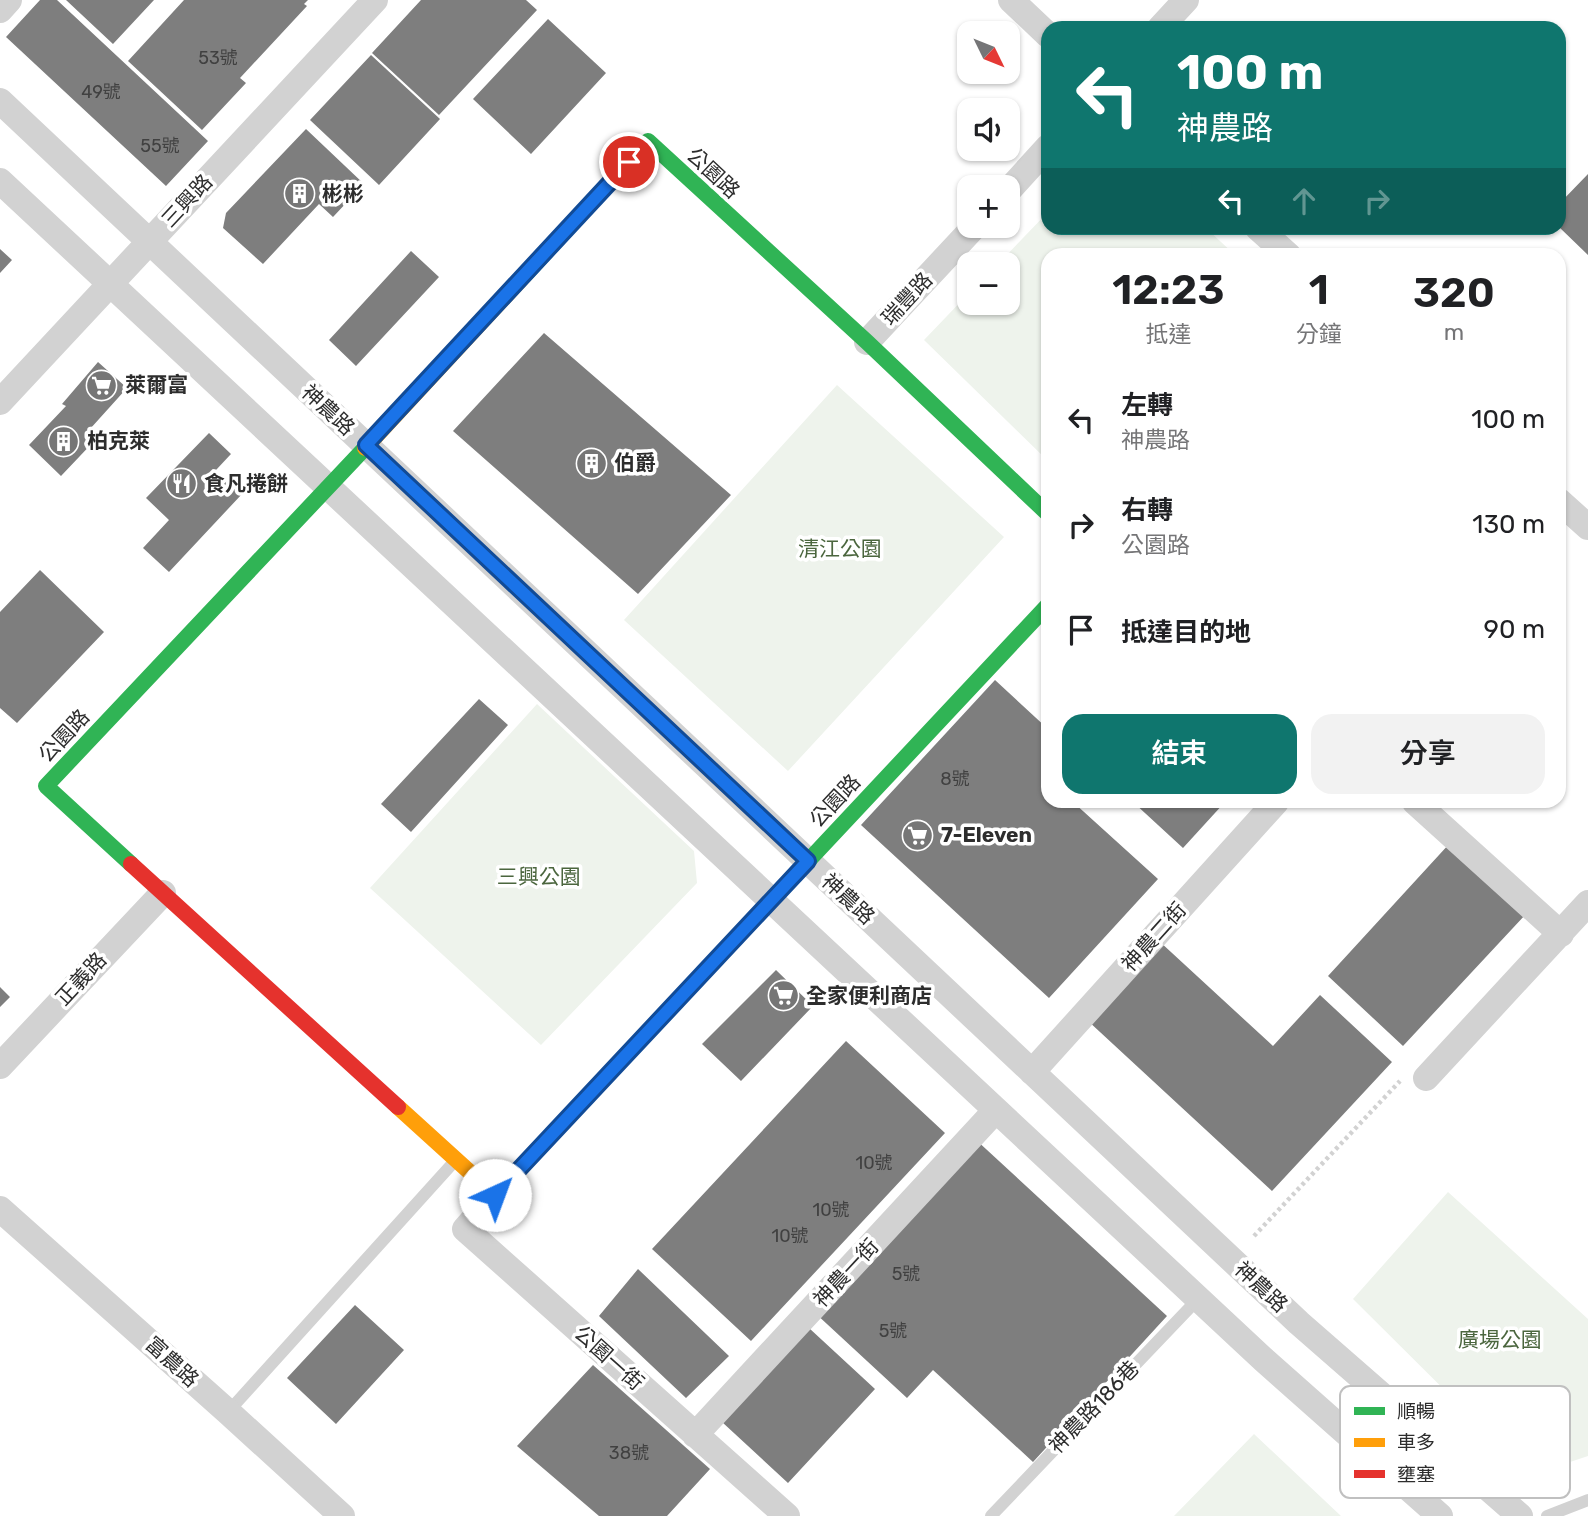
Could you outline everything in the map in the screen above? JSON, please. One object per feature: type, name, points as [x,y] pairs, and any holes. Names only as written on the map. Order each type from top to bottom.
[{"type":"street","points":[[0,10],[9,0]]},
{"type":"street","name":"三興路","points":[[0,402],[375,0]]},
{"type":"street","points":[[1011,0],[1041,28]]},
{"type":"street","points":[[1166,21],[1186,0]]},
{"type":"street","name":"神農路","points":[[0,101],[1299,1323],[1371,1386]]},
{"type":"street","name":"公園路","points":[[1041,507],[867,342],[648,141],[46,786],[495,1195],[1041,613]]},
{"type":"street","points":[[1020,178],[1041,155]]},
{"type":"street","points":[[0,181],[1198,1299],[1340,1427]]},
{"type":"street","points":[[1266,235],[1280,248]]},
{"type":"street","name":"瑞豐路","points":[[867,342],[964,238]]},
{"type":"street","points":[[1566,507],[1588,527]]},
{"type":"street","name":"神農二街","points":[[1032,1072],[1271,808]]},
{"type":"street","points":[[1422,808],[1560,934]]},
{"type":"street","name":"正義路","points":[[0,1066],[163,893]]},
{"type":"street","points":[[1413,1080],[1588,904]]},
{"type":"street","name":"神農一街","points":[[695,1436],[996,1111]]},
{"type":"street","name":"公園一街","points":[[495,1195],[465,1229],[787,1516]]},
{"type":"street","name":"富農路","points":[[0,1209],[342,1516]]},
{"type":"street","points":[[1420,1498],[1440,1516]]},
{"type":"street","name":"神農路","points":[[1499,1498],[1520,1516]]},
{"type":"lane","points":[[228,1412],[457,1160]]},
{"type":"lane","name":"神農路186巷","points":[[991,1516],[1198,1299]]},
{"type":"lane","points":[[1547,1516],[1588,1500]]},
{"type":"path","points":[[1254,1236],[1413,1080]]},
{"type":"green space","points":[[1041,219],[1041,235],[1214,235],[1227,248],[1041,248],[1041,454],[924,340],[957,306],[957,315],[1020,315],[1020,252],[1010,252]]},
{"type":"green space","name":"清江公園","points":[[837,385],[1004,537],[788,771],[624,620]]},
{"type":"green space","name":"三興公園","points":[[537,704],[694,851],[697,883],[541,1045],[370,888]]},
{"type":"green space","name":"廣場公園","points":[[1448,1192],[1588,1319],[1588,1456],[1570,1462],[1570,1386],[1441,1386],[1353,1299]]},
{"type":"green space","points":[[1254,1434],[1341,1516],[1174,1516]]},
{"type":"building","points":[[40,0],[57,0],[208,141],[166,186],[6,37]]},
{"type":"building","points":[[66,0],[154,0],[113,44]]},
{"type":"building","points":[[184,0],[308,0],[304,4],[307,6],[240,78],[246,83],[202,130],[128,61]]},
{"type":"building","points":[[421,0],[526,0],[537,10],[439,115],[372,53]]},
{"type":"building","points":[[548,19],[606,73],[531,154],[473,99]]},
{"type":"building","points":[[371,55],[440,119],[379,185],[310,120]]},
{"type":"building","name":"彬彬","points":[[306,129],[364,184],[333,217],[319,204],[263,264],[223,228],[226,213]]},
{"type":"building","points":[[1588,174],[1588,255],[1566,234],[1566,197]]},
{"type":"building","points":[[0,249],[12,260],[0,273]]},
{"type":"building","points":[[411,251],[439,277],[356,366],[329,340]]},
{"type":"building","name":"伯爵","points":[[544,333],[731,495],[638,594],[453,431]]},
{"type":"building","points":[[98,362],[127,388],[90,429],[98,437],[61,476],[29,445],[66,406],[62,404]]},
{"type":"building","points":[[209,433],[231,454],[216,470],[242,494],[169,572],[143,548],[169,520],[146,498]]},
{"type":"building","points":[[40,570],[104,632],[17,723],[0,708],[0,612]]},
{"type":"building","points":[[995,680],[1041,723],[1041,808],[1080,808],[1158,879],[1049,998],[861,825]]},
{"type":"building","points":[[479,699],[508,725],[411,832],[381,804]]},
{"type":"building","points":[[1140,808],[1220,808],[1183,848]]},
{"type":"building","points":[[1450,843],[1526,914],[1403,1046],[1328,976]]},
{"type":"building","points":[[1159,941],[1273,1046],[1320,995],[1392,1062],[1272,1191],[1087,1020]]},
{"type":"building","points":[[776,970],[813,1006],[741,1081],[702,1044]]},
{"type":"building","points":[[0,987],[10,997],[0,1007]]},
{"type":"building","points":[[846,1041],[945,1133],[751,1341],[652,1249]]},
{"type":"building","points":[[974,1138],[1167,1316],[1033,1462],[933,1370],[907,1398],[814,1312]]},
{"type":"building","points":[[638,1269],[729,1356],[686,1398],[599,1316]]},
{"type":"building","points":[[355,1305],[404,1350],[336,1424],[287,1378]]},
{"type":"building","points":[[809,1328],[875,1389],[788,1483],[722,1422]]},
{"type":"building","points":[[593,1365],[710,1469],[667,1516],[599,1516],[517,1446]]},
{"type":"traffic: fast","points":[[525,275],[648,141],[867,342],[1041,507]]},
{"type":"traffic: fast","points":[[131,864],[46,786],[365,448]]},
{"type":"traffic: fast","points":[[630,1051],[1041,612]]},
{"type":"traffic: slow","points":[[365,448],[525,275]]},
{"type":"traffic: slow","points":[[398,1107],[495,1195],[630,1051]]},
{"type":"traffic: jam","points":[[131,864],[398,1107]]},
{"type":"place","name":"彬彬","points":[[299,194]]},
{"type":"place","name":"萊爾富","points":[[102,385]]},
{"type":"place","name":"柏克萊","points":[[64,441]]},
{"type":"place","name":"伯爵","points":[[591,463]]},
{"type":"place","name":"食凡捲餅","points":[[181,484]]},
{"type":"place","name":"7-Eleven","points":[[918,835]]},
{"type":"place","name":"全家便利商店","points":[[783,996]]},
{"type":"route","points":[[495,1195],[808,861],[366,445],[629,162]]}]
